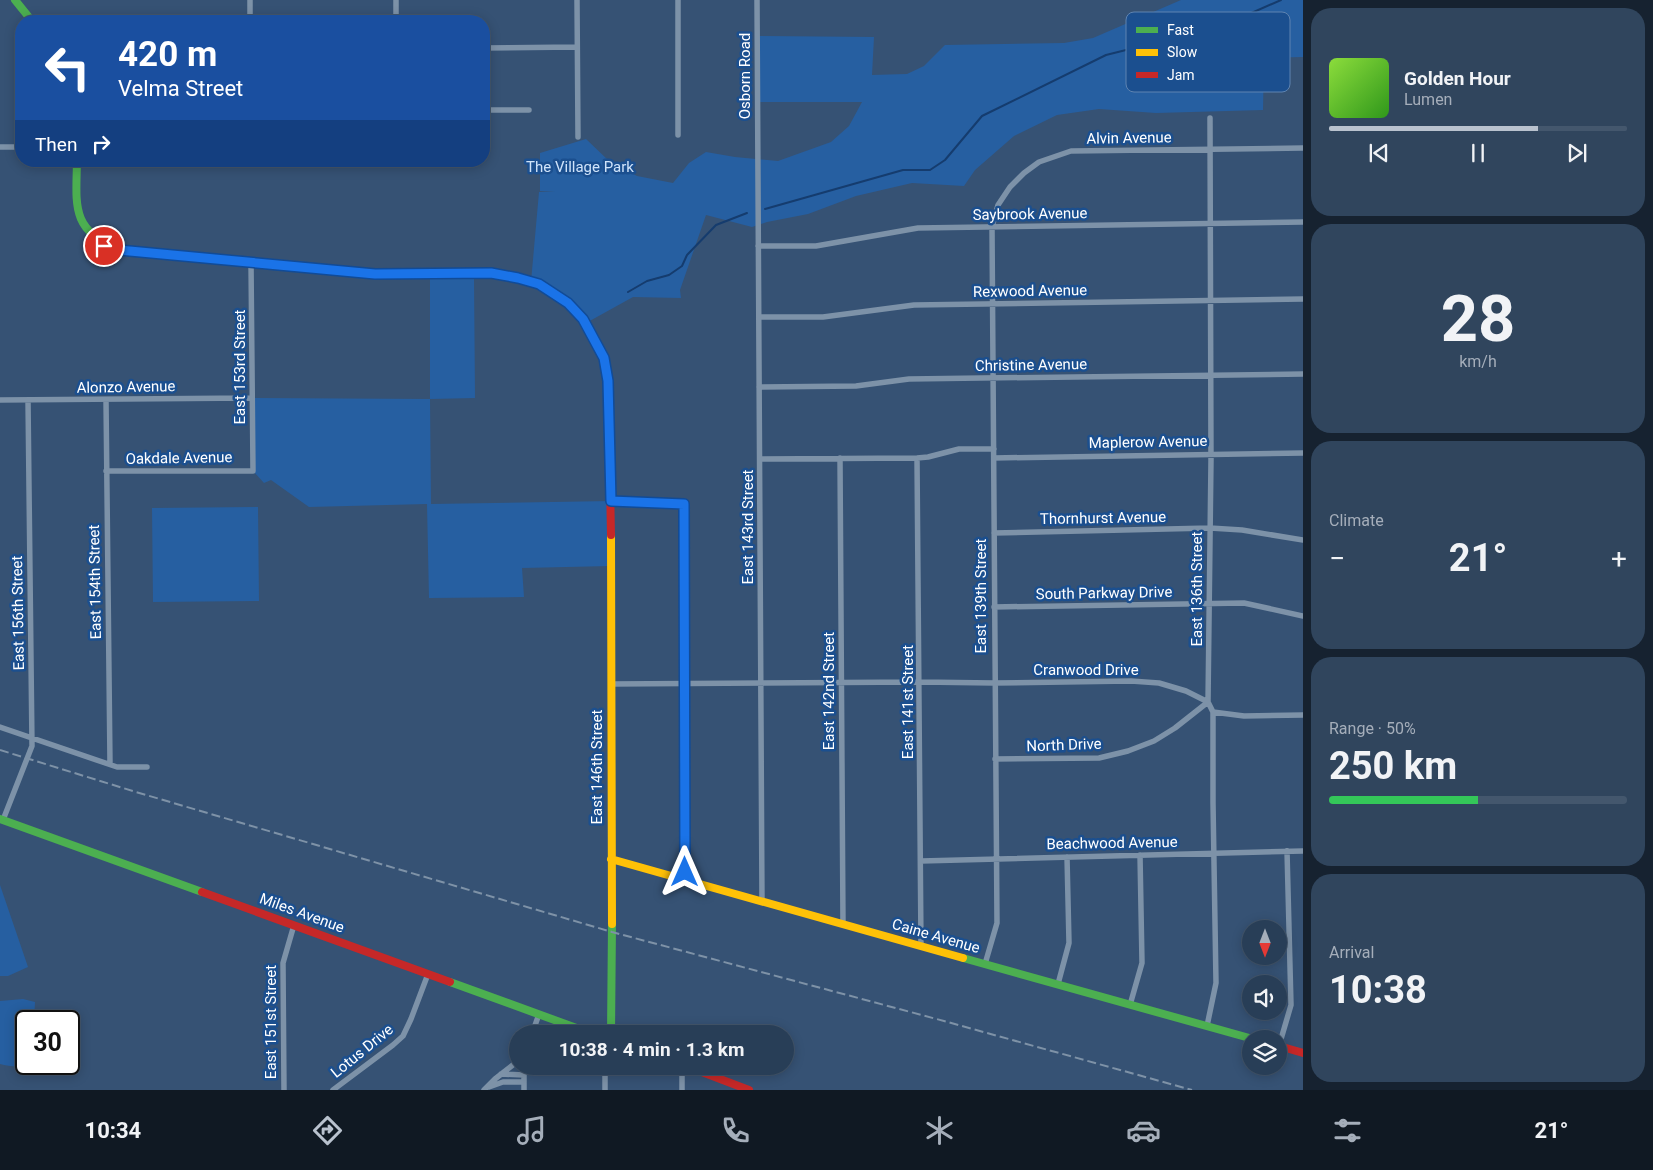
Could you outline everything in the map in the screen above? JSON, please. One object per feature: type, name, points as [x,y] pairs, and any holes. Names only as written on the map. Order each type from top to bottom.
[{"type":"street","points":[[15,0],[27,15]]},
{"type":"street","points":[[250,0],[250,15]]},
{"type":"street","points":[[396,0],[396,15]]},
{"type":"street","points":[[577,0],[578,137]]},
{"type":"street","points":[[678,0],[678,135]]},
{"type":"street","name":"Osborn Road","points":[[757,0],[758,152]]},
{"type":"street","points":[[490,48],[577,47]]},
{"type":"street","points":[[490,110],[529,110]]},
{"type":"street","name":"East 136th Street","points":[[1207,1026],[1216,983],[1213,712],[1208,702],[1211,454],[1210,118]]},
{"type":"street","points":[[0,147],[15,147]]},
{"type":"street","name":"Alvin Avenue","points":[[992,227],[998,205],[1010,187],[1024,173],[1040,162],[1071,151],[1303,148]]},
{"type":"street","name":"East 143rd Street","points":[[758,152],[762,902]]},
{"type":"street","name":"East 146th Street","points":[[77,167],[77,205],[79,217],[90,235],[104,246],[119,250],[375,274],[491,273],[539,284],[568,303],[583,319],[604,358],[608,381],[611,501],[612,1025]]},
{"type":"street","name":"Saybrook Avenue","points":[[758,246],[826,245],[918,228],[1303,222]]},
{"type":"street","name":"East 139th Street","points":[[985,964],[997,923],[995,858],[992,227]]},
{"type":"street","name":"East 153rd Street","points":[[251,263],[253,471]]},
{"type":"street","name":"Rexwood Avenue","points":[[759,316],[814,317],[914,305],[1303,299]]},
{"type":"street","name":"Christine Avenue","points":[[759,388],[856,386],[908,379],[1303,374]]},
{"type":"street","name":"Alonzo Avenue","points":[[0,400],[252,398]]},
{"type":"street","name":"East 156th Street","points":[[1,820],[32,746],[28,400]]},
{"type":"street","name":"East 154th Street","points":[[106,400],[110,764]]},
{"type":"street","points":[[760,459],[917,458],[959,449],[994,449]]},
{"type":"street","name":"Maplerow Avenue","points":[[994,458],[1303,453]]},
{"type":"street","name":"East 142nd Street","points":[[840,458],[843,924]]},
{"type":"street","name":"East 141st Street","points":[[917,458],[921,946]]},
{"type":"street","name":"Oakdale Avenue","points":[[106,471],[253,471]]},
{"type":"street","points":[[611,501],[684,504],[685,880]]},
{"type":"street","name":"Thornhurst Avenue","points":[[994,532],[1210,528],[1242,530],[1303,540]]},
{"type":"street","name":"South Parkway Drive","points":[[994,607],[1244,603],[1303,616]]},
{"type":"street","name":"Cranwood Drive","points":[[611,684],[1131,681],[1159,683],[1186,691],[1208,702]]},
{"type":"street","name":"North Drive","points":[[995,759],[1099,758],[1128,751],[1154,741],[1175,728],[1208,702]]},
{"type":"street","points":[[1213,712],[1244,716],[1303,715]]},
{"type":"street","points":[[0,727],[117,767],[147,767]]},
{"type":"street","name":"Miles Avenue","points":[[1,820],[569,1025]]},
{"type":"street","points":[[1284,1030],[1291,1005],[1287,851]]},
{"type":"street","name":"Beachwood Avenue","points":[[921,861],[1303,851]]},
{"type":"street","points":[[1130,1005],[1142,964],[1140,855]]},
{"type":"street","points":[[1058,984],[1070,943],[1067,857]]},
{"type":"street","name":"Caine Avenue","points":[[611,860],[1242,1036]]},
{"type":"street","name":"East 151st Street","points":[[284,1090],[283,963],[294,925]]},
{"type":"street","name":"Lotus Drive","points":[[333,1090],[403,1036],[428,974]]},
{"type":"street","points":[[535,1025],[539,1014]]},
{"type":"street","points":[[1287,1048],[1303,1053]]},
{"type":"street","points":[[486,1088],[509,1068]]},
{"type":"street","points":[[500,1074],[509,1074]]},
{"type":"street","points":[[524,1075],[524,1090]]},
{"type":"street","points":[[605,1075],[605,1090]]},
{"type":"street","points":[[682,1075],[682,1090]]},
{"type":"street","points":[[710,1075],[749,1090]]},
{"type":"street","points":[[486,1088],[503,1082],[524,1082]]},
{"type":"green space","points":[[1181,0],[1303,0],[1303,57],[1290,57],[1290,12],[1153,12]]},
{"type":"green space","name":"The Village Park","points":[[1126,24],[1126,92],[1263,92],[1263,110],[1156,113],[1099,109],[1057,115],[1014,136],[975,170],[964,186],[912,183],[856,196],[808,214],[752,227],[706,215],[680,290],[681,298],[633,297],[586,323],[568,303],[531,282],[539,192],[555,191],[540,191],[540,153],[586,139],[608,160],[637,176],[673,183],[689,163],[706,152],[778,161],[831,142],[849,126],[862,102],[757,102],[757,36],[874,37],[872,75],[907,74],[924,66],[945,45],[1064,43],[1093,38]]},
{"type":"green space","points":[[430,278],[474,278],[475,398],[430,399]]},
{"type":"green space","points":[[252,398],[430,399],[431,504],[611,501],[611,566],[522,568],[524,597],[429,598],[427,504],[309,507],[271,480],[264,483],[253,471]]},
{"type":"green space","points":[[258,507],[259,601],[153,602],[152,508]]},
{"type":"green space","points":[[0,885],[28,967],[8,976],[0,976]]},
{"type":"green space","points":[[23,999],[35,1002],[35,1010],[15,1010],[15,1066],[0,1064],[0,1001]]},
{"type":"waterway","points":[[1254,12],[1281,0]]},
{"type":"waterway","points":[[765,209],[903,170],[930,170],[945,160],[982,116],[1106,55],[1126,50]]},
{"type":"waterway","points":[[628,292],[647,281],[669,275],[682,266],[687,255],[716,225],[747,213]]},
{"type":"railway","points":[[0,750],[612,932],[1192,1090]]},
{"type":"traffic: fast","points":[[15,0],[27,15]]},
{"type":"traffic: fast","points":[[77,167],[77,204],[84,225],[103,242],[119,250],[375,274],[437,273]]},
{"type":"traffic: fast","points":[[0,819],[202,892]]},
{"type":"traffic: fast","points":[[611,1025],[612,924]]},
{"type":"traffic: fast","points":[[963,958],[1242,1036]]},
{"type":"traffic: fast","points":[[450,982],[568,1025]]},
{"type":"traffic: slow","points":[[611,535],[612,924]]},
{"type":"traffic: slow","points":[[611,859],[963,958]]},
{"type":"traffic: jam","points":[[437,273],[491,273],[518,278],[539,285],[568,303],[583,319],[604,358],[608,381],[611,535]]},
{"type":"traffic: jam","points":[[202,892],[450,982]]},
{"type":"traffic: jam","points":[[1287,1048],[1303,1053]]},
{"type":"traffic: jam","points":[[710,1075],[749,1090]]},
{"type":"route","points":[[104,246],[119,250],[234,262],[375,274],[491,273],[539,284],[568,303],[583,319],[594,336],[604,358],[608,381],[611,501],[684,504],[685,872]]}]
